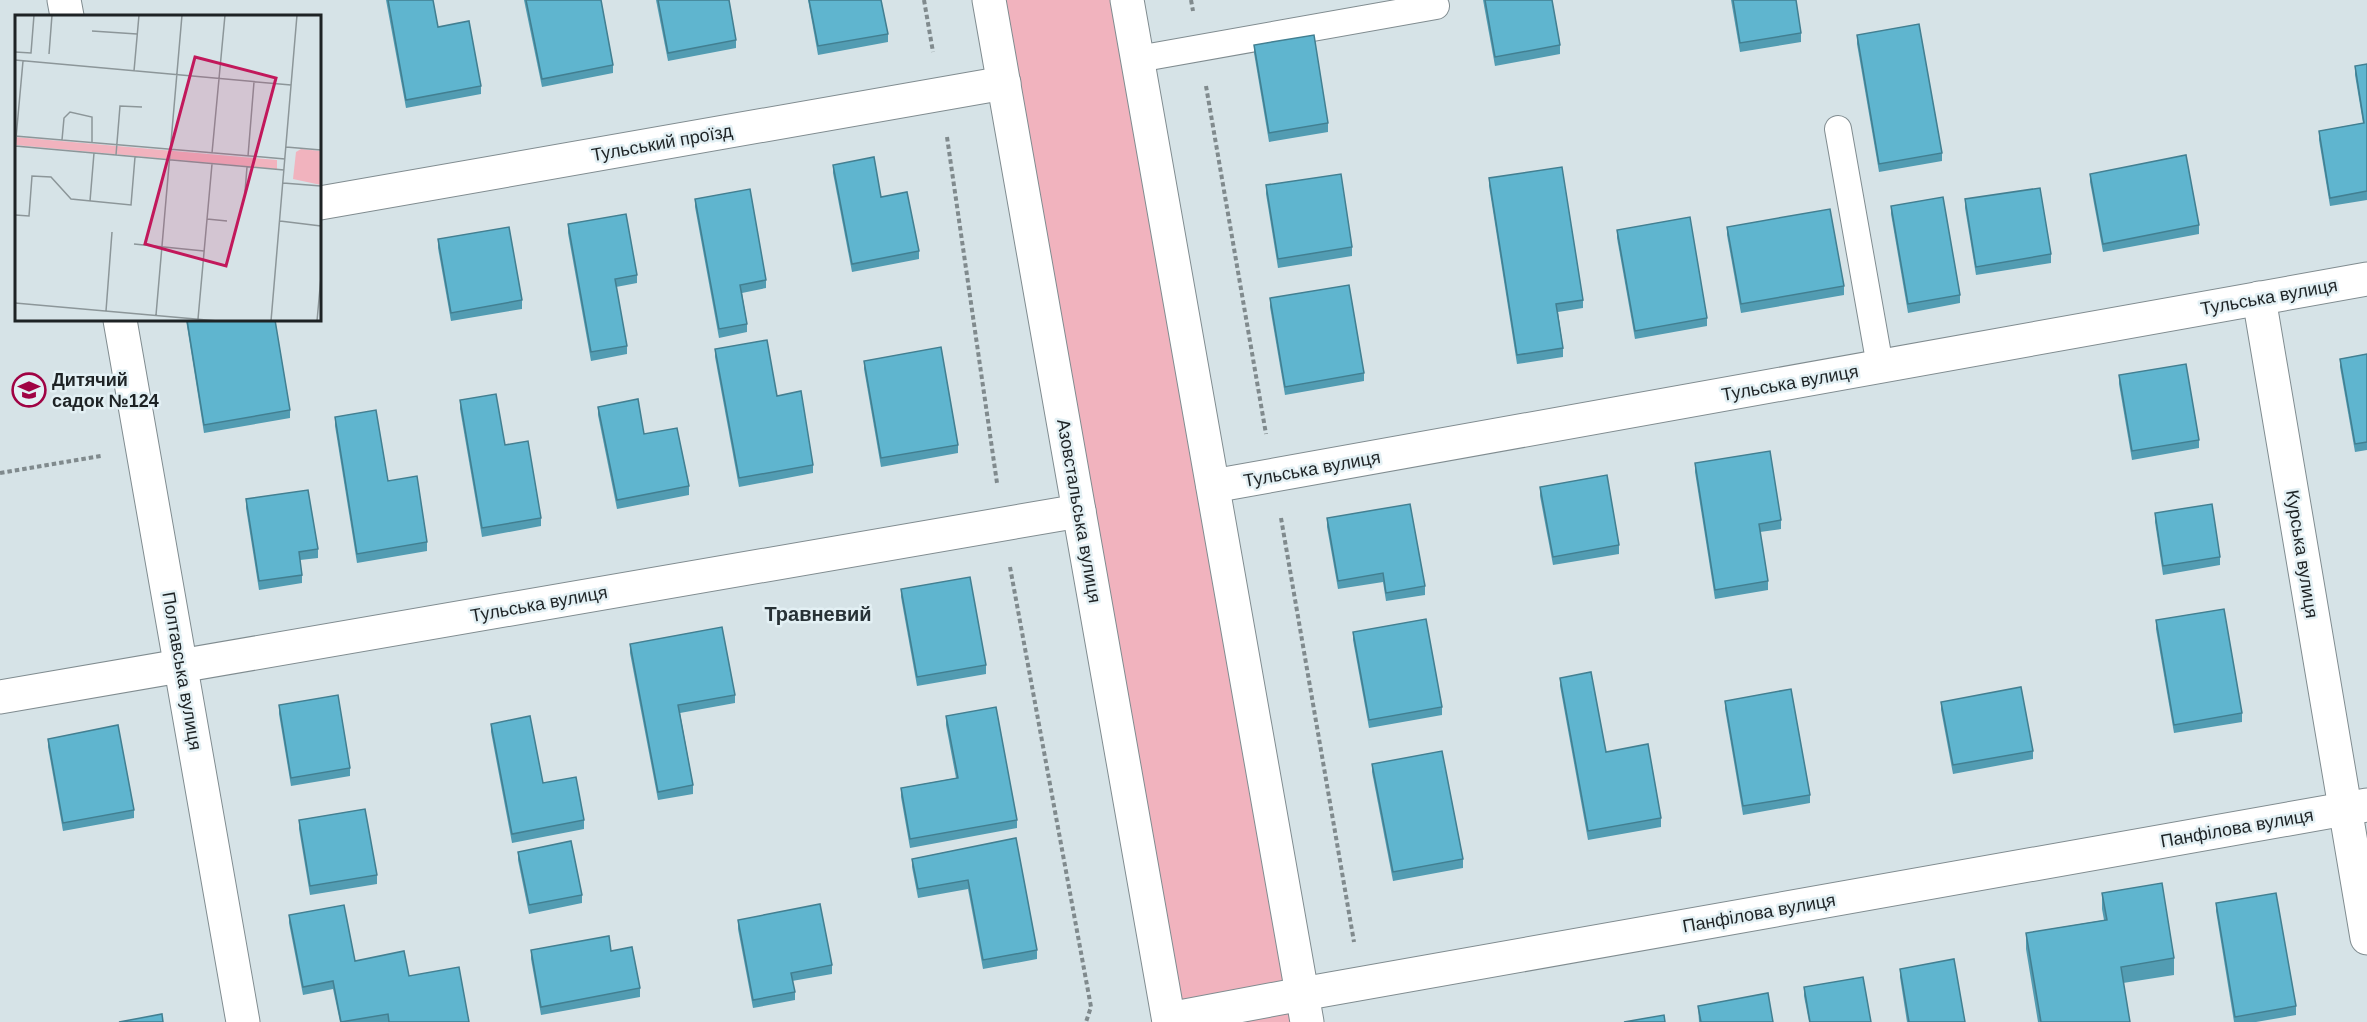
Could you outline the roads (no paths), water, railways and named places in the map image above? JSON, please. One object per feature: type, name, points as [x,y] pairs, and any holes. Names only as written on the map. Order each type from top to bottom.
[{"type":"street","points":[[64,0],[67,15]]},
{"type":"street","name":"Азовстальська вулиця","points":[[989,0],[1079,511],[1163,1021]]},
{"type":"street","points":[[1127,0],[1305,1008]]},
{"type":"street","name":"Тульський проїзд","points":[[321,203],[1004,83]]},
{"type":"street","name":"Тульська вулиця","points":[[1213,486],[2367,279]]},
{"type":"street","name":"Курська вулиця","points":[[2259,298],[2356,807],[2367,938]]},
{"type":"street","name":"Полтавська вулиця","points":[[120,321],[243,1022]]},
{"type":"street","name":"Тульська вулиця","points":[[0,697],[1079,511]]},
{"type":"street","name":"Панфілова вулиця","points":[[1163,1021],[1305,1008],[2356,807]]},
{"type":"lane","points":[[1138,59],[1436,6]]},
{"type":"lane","points":[[1838,129],[1880,366]]},
{"type":"place","name":"Дитячий садок №124","points":[[29,390]]},
{"type":"district","name":"Травневий","points":[[818,614]]}]
